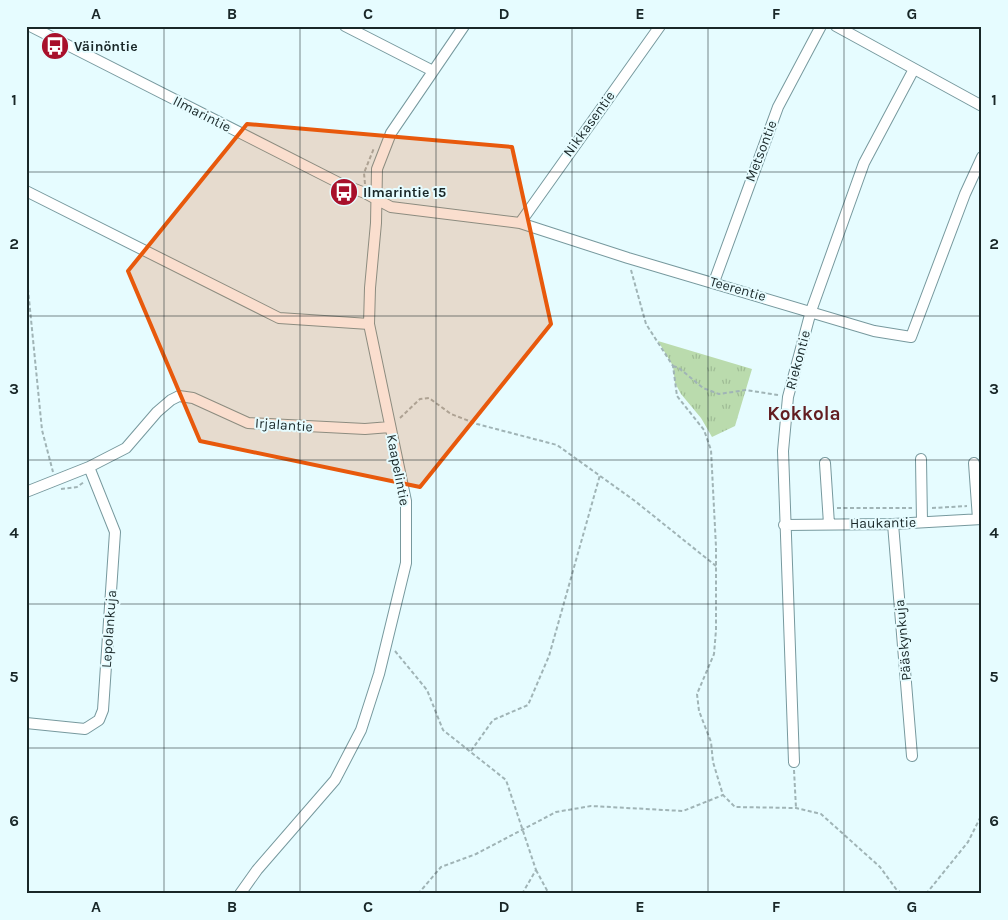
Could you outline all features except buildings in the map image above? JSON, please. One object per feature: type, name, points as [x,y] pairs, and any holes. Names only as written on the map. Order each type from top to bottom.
[{"type":"street","name":"Ilmarintie","points":[[30,26],[339,184],[376,199]]},
{"type":"street","points":[[345,26],[433,71]]},
{"type":"street","name":"Kaapelintie","points":[[240,894],[257,870],[335,780],[361,730],[387,641],[406,563],[406,501],[369,324],[376,223],[377,169],[382,151],[391,133],[464,26]]},
{"type":"street","name":"Nikkasentie","points":[[520,223],[660,26]]},
{"type":"street","name":"Metsontie","points":[[714,282],[778,107],[821,26]]},
{"type":"street","points":[[836,26],[982,106]]},
{"type":"street","name":"Riekontie","points":[[794,762],[784,525],[783,452],[788,396],[811,311],[864,163],[914,69]]},
{"type":"street","name":"Teerentie","points":[[376,199],[390,207],[520,223],[628,258],[874,331],[911,338],[965,194],[982,156]]},
{"type":"street","points":[[26,191],[266,313],[279,318],[369,324]]},
{"type":"street","name":"Irjalantie","points":[[91,472],[126,448],[156,412],[179,396],[193,398],[248,423],[365,429],[390,427]]},
{"type":"street","points":[[922,459],[922,522]]},
{"type":"street","points":[[825,463],[828,524]]},
{"type":"street","points":[[974,464],[980,519]]},
{"type":"street","points":[[26,492],[56,481],[91,472]]},
{"type":"street","name":"Lepolankuja","points":[[26,723],[84,729],[99,720],[103,710],[114,532],[91,472]]},
{"type":"street","name":"Haukantie","points":[[784,525],[893,524],[980,519]]},
{"type":"street","name":"Pääskynkuja","points":[[893,524],[912,756]]},
{"type":"path","points":[[628,258],[646,324],[673,366],[677,396],[704,430],[711,450],[716,566],[716,630],[714,654],[697,694],[699,711],[711,742],[713,762],[723,795],[735,806],[796,808],[821,814],[880,867],[896,889],[903,894]]},
{"type":"path","points":[[26,269],[42,430],[58,488],[66,490],[76,487],[91,472]]},
{"type":"path","points":[[673,366],[679,368],[704,388],[719,394],[757,390],[788,396]]},
{"type":"path","points":[[390,427],[420,399],[429,398],[451,414],[476,424],[557,445],[600,475],[716,566]]},
{"type":"path","points":[[471,751],[493,720],[528,705],[549,656],[600,475]]},
{"type":"path","points":[[925,508],[972,506]]},
{"type":"path","points":[[828,508],[916,508]]},
{"type":"path","points":[[387,641],[427,690],[444,730],[506,780],[536,870],[549,894]]},
{"type":"path","points":[[794,762],[796,808]]},
{"type":"path","points":[[418,894],[441,867],[476,854],[521,828],[556,812],[591,806],[683,811],[723,795]]},
{"type":"path","points":[[926,894],[968,842],[982,814]]},
{"type":"path","points":[[522,894],[536,870]]},
{"type":"highlighted area","points":[[247,124],[512,147],[551,324],[420,487],[200,441],[128,271]]},
{"type":"green space","points":[[658,341],[752,369],[735,426],[712,437],[701,418],[681,394],[675,383],[673,366]]},
{"type":"place","name":"Väinöntie","points":[[55,46]]},
{"type":"place","name":"Ilmarintie 15","points":[[344,192]]},
{"type":"district","name":"Kokkola","points":[[804,414]]}]
